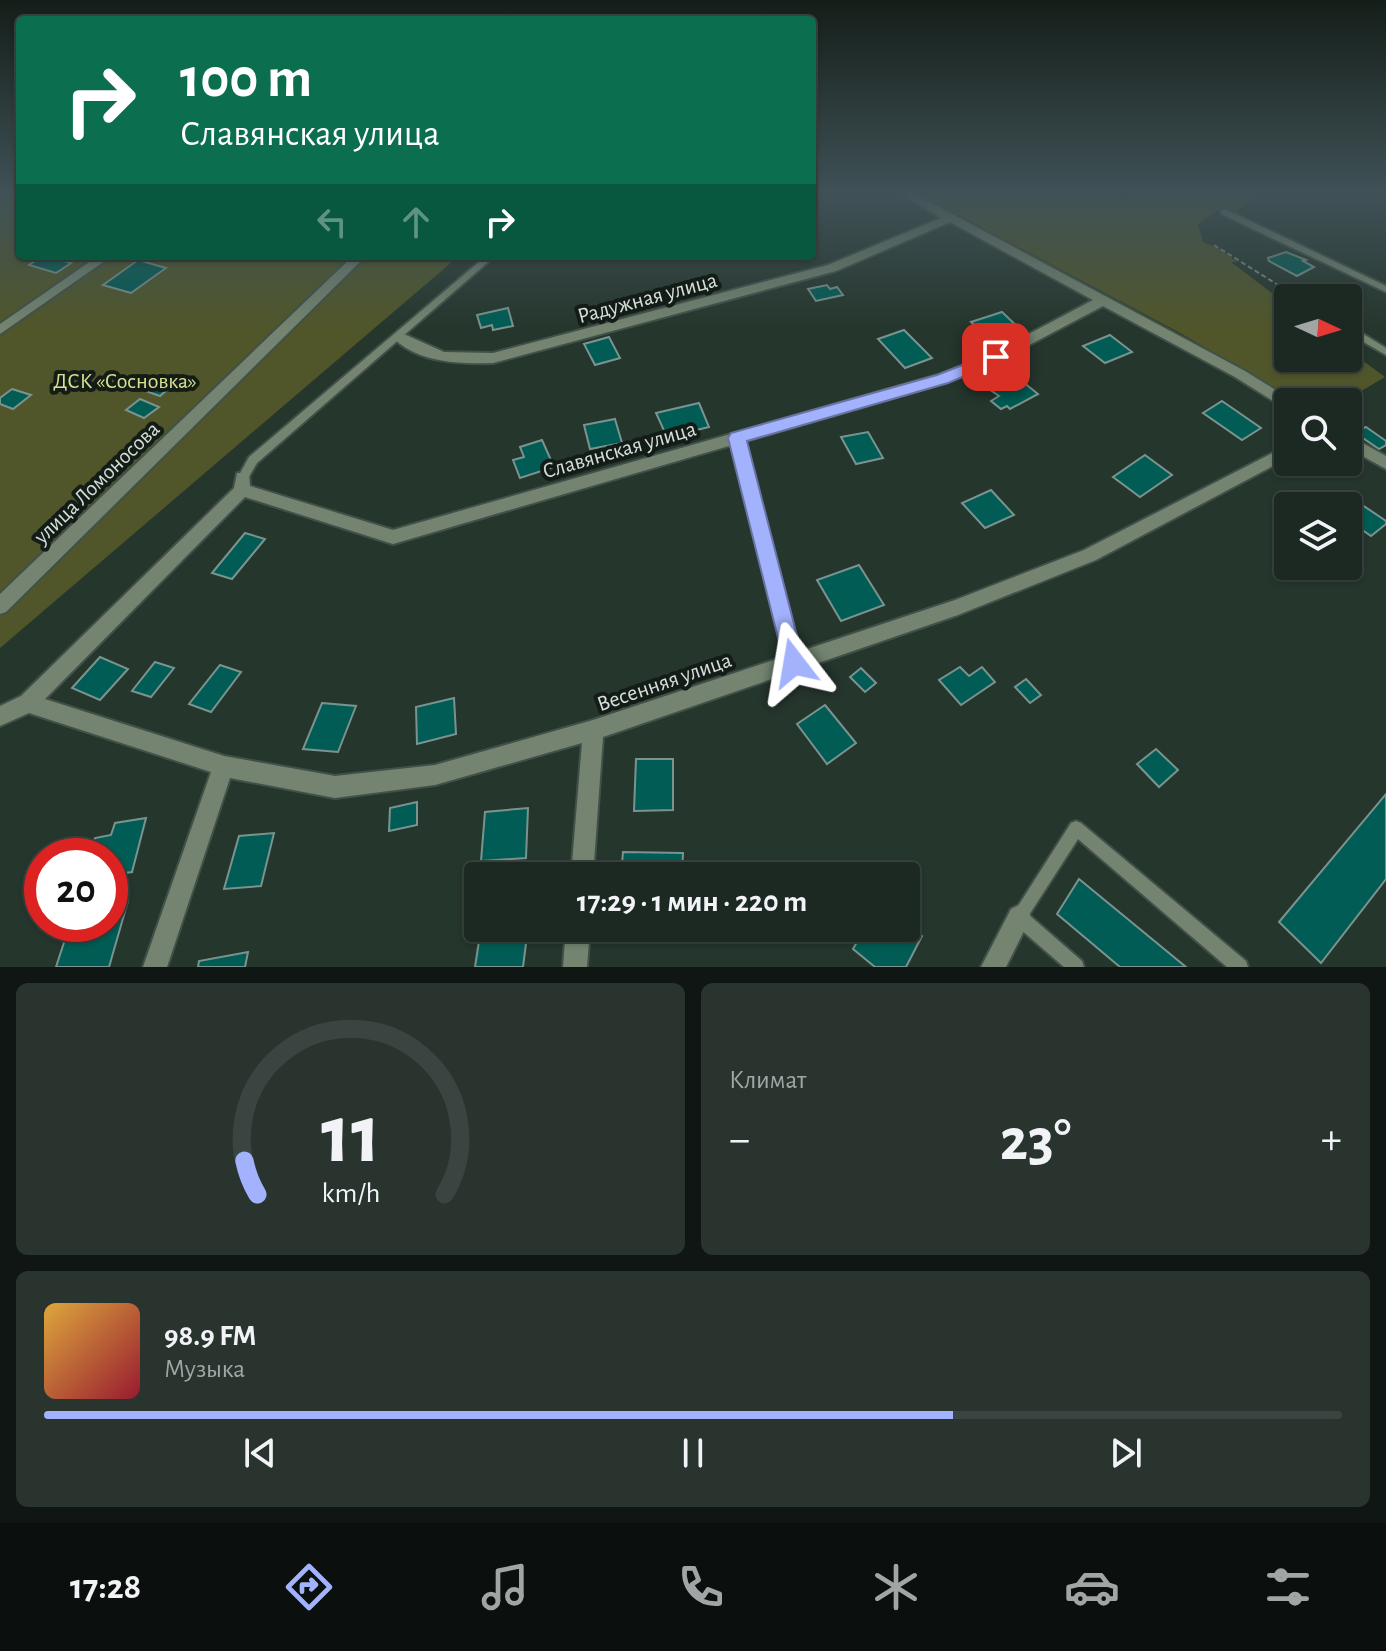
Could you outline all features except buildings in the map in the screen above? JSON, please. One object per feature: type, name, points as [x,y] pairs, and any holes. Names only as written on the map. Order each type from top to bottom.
[{"type":"street","name":"Радужная улица","points":[[399,337],[426,354],[458,360],[493,358],[832,268],[905,237]]},
{"type":"street","points":[[983,237],[1274,395]]},
{"type":"street","points":[[0,330],[100,260]]},
{"type":"street","name":"улица Ломоносова","points":[[0,606],[356,260]]},
{"type":"street","name":"Славянская улица","points":[[242,483],[393,537],[943,379],[996,357],[1103,300]]},
{"type":"street","points":[[1362,449],[1386,463]]},
{"type":"street","points":[[1362,452],[1370,454]]},
{"type":"street","name":"Весенняя улица","points":[[28,703],[224,766],[335,787],[435,775],[593,730],[958,607],[1090,555],[1274,458]]},
{"type":"street","points":[[0,716],[28,703],[242,483]]},
{"type":"street","points":[[583,862],[593,730]]},
{"type":"street","points":[[155,967],[224,766]]},
{"type":"street","points":[[993,967],[1019,917]]},
{"type":"street","points":[[575,967],[577,942]]},
{"type":"lane","points":[[1277,237],[1386,289]]},
{"type":"lane","points":[[242,483],[253,460],[486,260]]},
{"type":"lane","points":[[1362,337],[1386,352]]},
{"type":"lane","points":[[737,438],[794,663]]},
{"type":"lane","points":[[1076,967],[1019,917],[1076,828],[1240,967]]},
{"type":"path","points":[[1214,245],[1277,284]]},
{"type":"green space","name":"ДСК «Сосновка»","points":[[0,237],[16,237],[16,260],[454,260],[0,648]]},
{"type":"green space","points":[[1000,237],[1202,237],[1203,242],[1220,249],[1237,262],[1231,262],[1274,294],[1274,372],[1362,372],[1362,360],[1385,377],[1362,391],[1362,388],[1275,388],[1180,333]]},
{"type":"route","points":[[794,663],[737,438],[943,379],[996,357]]}]
